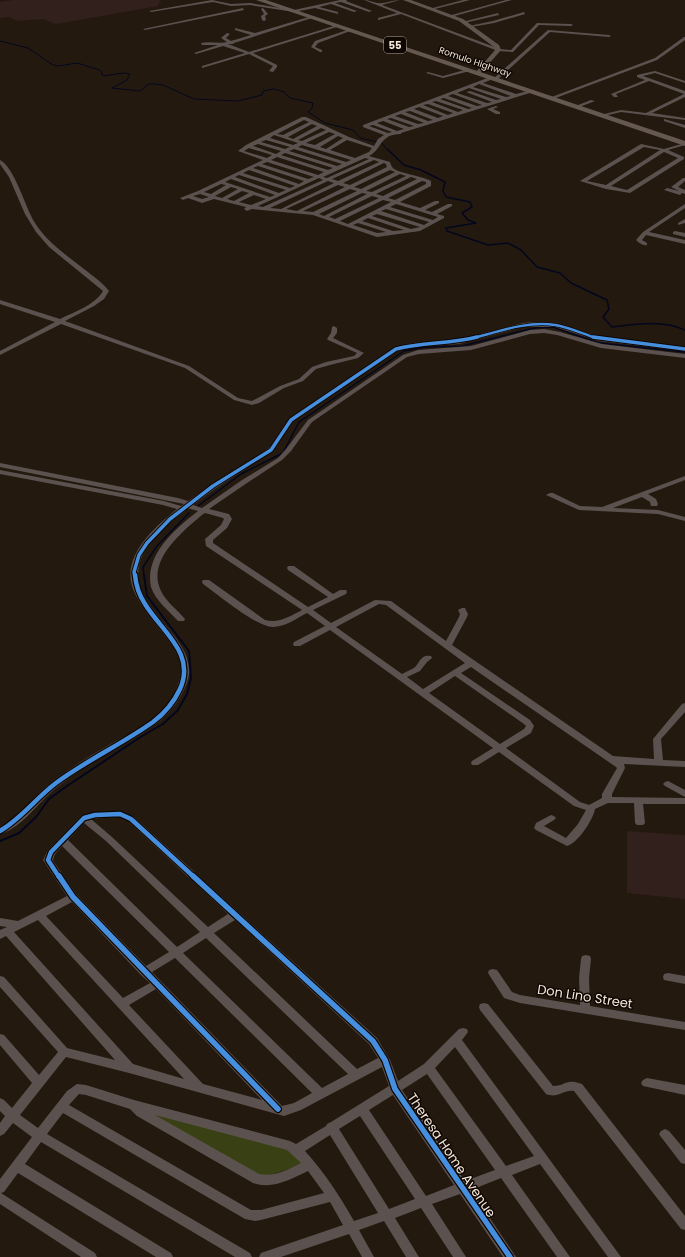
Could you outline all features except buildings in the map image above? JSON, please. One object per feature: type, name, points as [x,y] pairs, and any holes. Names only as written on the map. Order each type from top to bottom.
[{"type":"highway","name":"Romulo Highway","points":[[259,0],[685,144]]},
{"type":"street","points":[[173,18],[235,5],[245,4],[294,11],[344,0],[370,11]]},
{"type":"street","points":[[366,0],[498,50],[512,50],[538,24],[571,24]]},
{"type":"street","points":[[378,5],[398,0]]},
{"type":"street","points":[[406,0],[464,22],[497,46],[498,50]]},
{"type":"street","points":[[431,9],[468,0]]},
{"type":"street","points":[[450,16],[510,0]]},
{"type":"street","points":[[151,11],[217,1],[235,5]]},
{"type":"street","points":[[331,3],[355,11]]},
{"type":"street","points":[[315,6],[337,14]]},
{"type":"street","points":[[145,29],[244,8],[274,9]]},
{"type":"street","points":[[460,8],[469,11]]},
{"type":"street","points":[[263,9],[266,14],[263,16],[264,20]]},
{"type":"street","points":[[471,26],[494,22],[524,13]]},
{"type":"street","points":[[379,19],[402,14]]},
{"type":"street","points":[[464,22],[498,14]]},
{"type":"street","points":[[196,53],[313,17]]},
{"type":"street","points":[[274,22],[287,26]]},
{"type":"street","points":[[203,67],[338,26]]},
{"type":"street","points":[[236,29],[257,35]]},
{"type":"street","points":[[321,52],[313,47],[316,42],[351,30]]},
{"type":"street","points":[[388,136],[365,126],[493,78],[549,31],[609,36]]},
{"type":"street","points":[[228,34],[223,38],[232,42]]},
{"type":"street","points":[[551,98],[656,59],[685,38]]},
{"type":"street","points":[[202,44],[210,42],[225,45],[249,54],[276,66],[271,71]]},
{"type":"street","points":[[478,73],[498,50]]},
{"type":"street","points":[[428,73],[443,77],[468,70]]},
{"type":"street","points":[[685,82],[655,72],[648,72],[639,76],[685,94]]},
{"type":"street","points":[[616,96],[614,94],[648,80]]},
{"type":"street","points":[[479,83],[516,96]]},
{"type":"street","points":[[469,87],[507,99]]},
{"type":"street","points":[[461,89],[497,102]]},
{"type":"street","points":[[249,208],[317,176],[371,153],[377,144],[388,136],[516,96],[534,92]]},
{"type":"street","points":[[498,113],[489,108],[534,92]]},
{"type":"street","points":[[453,93],[488,105]]},
{"type":"street","points":[[650,115],[685,94]]},
{"type":"street","points":[[444,96],[478,108]]},
{"type":"street","points":[[436,99],[468,111]]},
{"type":"street","points":[[576,107],[593,101]]},
{"type":"street","points":[[427,102],[459,114]]},
{"type":"street","points":[[418,105],[449,117]]},
{"type":"street","points":[[409,109],[439,120]]},
{"type":"street","points":[[602,116],[618,111],[685,119]]},
{"type":"street","points":[[400,112],[429,123]]},
{"type":"street","points":[[650,115],[685,127]]},
{"type":"street","points":[[391,116],[419,126]]},
{"type":"street","points":[[200,192],[249,208],[299,211],[314,214],[377,235],[420,231],[442,217],[240,151],[302,118],[347,138],[377,144]]},
{"type":"street","points":[[383,119],[409,129]]},
{"type":"street","points":[[284,137],[312,122]]},
{"type":"street","points":[[373,122],[399,132]]},
{"type":"street","points":[[294,140],[320,126]]},
{"type":"street","points":[[231,185],[212,197],[202,201],[185,197],[200,192],[248,168],[305,143],[329,130]]},
{"type":"street","points":[[363,131],[375,130]]},
{"type":"street","points":[[274,134],[356,160]]},
{"type":"street","points":[[316,147],[338,134]]},
{"type":"street","points":[[266,138],[347,164]]},
{"type":"street","points":[[327,150],[347,138]]},
{"type":"street","points":[[257,142],[337,168]]},
{"type":"street","points":[[606,187],[664,150],[685,144]]},
{"type":"street","points":[[642,145],[664,150],[682,158],[628,192],[583,182],[642,145]]},
{"type":"street","points":[[248,146],[328,172]]},
{"type":"street","points":[[348,226],[429,185],[428,181],[390,168],[388,163],[364,156]]},
{"type":"street","points":[[265,208],[373,158]]},
{"type":"street","points":[[0,161],[8,170],[31,221],[38,231],[48,242],[106,290],[105,294],[98,302],[0,353]]},
{"type":"street","points":[[283,210],[383,162]]},
{"type":"street","points":[[258,164],[308,181]]},
{"type":"street","points":[[248,168],[298,185]]},
{"type":"street","points":[[299,211],[390,168]]},
{"type":"street","points":[[314,214],[400,172]]},
{"type":"street","points":[[238,173],[289,189]]},
{"type":"street","points":[[325,217],[373,195],[411,175]]},
{"type":"street","points":[[229,177],[278,194]]},
{"type":"street","points":[[336,221],[422,179]]},
{"type":"street","points":[[683,191],[674,187],[685,179]]},
{"type":"street","points":[[220,182],[269,198]]},
{"type":"street","points":[[222,200],[242,189]]},
{"type":"street","points":[[667,190],[677,193],[683,191]]},
{"type":"street","points":[[233,203],[253,193]]},
{"type":"street","points":[[244,198],[260,203]]},
{"type":"street","points":[[420,210],[437,202]]},
{"type":"street","points":[[408,206],[415,203]]},
{"type":"street","points":[[432,214],[450,205]]},
{"type":"street","points":[[645,244],[639,240],[645,233],[685,206]]},
{"type":"street","points":[[386,207],[430,224],[436,230]]},
{"type":"street","points":[[377,212],[430,224]]},
{"type":"street","points":[[368,216],[411,231]]},
{"type":"street","points":[[358,221],[394,233]]},
{"type":"street","points":[[675,232],[685,235]]},
{"type":"street","points":[[645,233],[685,242]]},
{"type":"street","points":[[0,302],[59,321],[187,367],[236,399],[252,403],[257,402],[282,387],[301,380],[314,368],[328,363],[356,357],[360,354],[357,350],[330,339],[330,337],[334,334],[334,328]]},
{"type":"street","points":[[0,831],[15,822],[43,793],[64,776],[157,719],[170,705],[178,693],[185,672],[183,658],[140,596],[135,582],[134,570],[139,555],[153,535],[187,506],[240,469],[270,451],[284,428],[291,420],[396,349],[412,345],[459,342],[533,324],[556,325],[599,339],[685,349]]},
{"type":"street","points":[[522,326],[529,332]]},
{"type":"street","points":[[181,620],[168,605],[155,586],[154,566],[168,543],[204,509],[280,459],[290,449],[302,429],[310,421],[405,356],[418,352],[471,348],[529,332],[551,332],[592,345],[685,356]]},
{"type":"street","points":[[0,465],[178,500],[187,506]]},
{"type":"street","points":[[0,472],[164,503],[204,509],[226,516],[228,519],[224,526],[209,539],[209,544],[308,610],[577,804],[586,808],[592,808],[607,800],[685,801]]},
{"type":"street","points":[[600,510],[685,478]]},
{"type":"street","points":[[550,494],[579,508],[658,512],[685,519]]},
{"type":"street","points":[[643,494],[654,504]]},
{"type":"street","points":[[291,568],[333,597]]},
{"type":"street","points":[[206,582],[265,624],[278,624],[343,592]]},
{"type":"street","points":[[297,644],[378,602],[386,602],[470,663],[530,702],[619,765],[621,768],[607,794],[607,800]]},
{"type":"street","points":[[447,646],[463,617],[464,614],[462,610]]},
{"type":"street","points":[[401,677],[417,670],[422,665],[423,660],[428,658]]},
{"type":"street","points":[[423,693],[470,663]]},
{"type":"street","points":[[456,673],[530,725],[531,728],[475,763]]},
{"type":"street","points":[[659,763],[657,739],[683,710]]},
{"type":"street","points":[[608,758],[622,761],[685,764]]},
{"type":"street","points":[[668,784],[685,794]]},
{"type":"street","points":[[638,800],[640,823]]},
{"type":"street","points":[[551,818],[539,825],[539,828],[567,843],[591,812],[592,808]]},
{"type":"street","name":"Theresa Home Avenue","points":[[84,818],[95,815],[120,814],[132,818],[373,1041],[385,1060],[396,1089],[510,1257]]},
{"type":"street","points":[[278,1109],[73,897],[48,860],[51,852],[84,818],[109,839],[356,1075]]},
{"type":"street","points":[[63,841],[321,1095]]},
{"type":"street","points":[[73,897],[4,933],[129,1068]]},
{"type":"street","points":[[145,972],[236,914]]},
{"type":"street","points":[[39,915],[199,1087]]},
{"type":"street","points":[[0,922],[20,925]]},
{"type":"street","points":[[585,1010],[584,978],[586,959]]},
{"type":"street","name":"Don Lino Street","points":[[493,973],[507,993],[520,999],[685,1026]]},
{"type":"street","points":[[668,977],[685,980]]},
{"type":"street","points":[[0,980],[64,1052],[129,1068],[285,1111],[321,1095],[385,1060]]},
{"type":"street","points":[[122,1004],[156,984]]},
{"type":"street","points":[[484,1007],[550,1091],[557,1091],[571,1085],[578,1087],[685,1225]]},
{"type":"street","points":[[297,1150],[396,1089],[428,1067],[459,1036],[543,1158],[615,1257]]},
{"type":"street","points":[[0,1038],[38,1082]]},
{"type":"street","points":[[0,1131],[38,1082],[64,1052]]},
{"type":"street","points":[[428,1067],[564,1257]]},
{"type":"street","points":[[647,1083],[685,1090]]},
{"type":"street","points":[[0,1188],[71,1094],[77,1089],[86,1090],[134,1105],[283,1144],[297,1150],[311,1164],[352,1228],[368,1257]]},
{"type":"street","points":[[0,1103],[12,1116],[39,1135],[246,1257]]},
{"type":"street","points":[[134,1105],[141,1114],[257,1179],[264,1181],[273,1180],[311,1164]]},
{"type":"street","points":[[61,1106],[249,1215],[261,1216],[332,1196]]},
{"type":"street","points":[[362,1109],[460,1257]]},
{"type":"street","points":[[331,1128],[413,1257]]},
{"type":"street","points":[[665,1134],[685,1159]]},
{"type":"street","points":[[265,1257],[387,1216],[543,1158]]},
{"type":"street","points":[[18,1166],[167,1257]]},
{"type":"street","points":[[0,1198],[92,1257]]},
{"type":"shaded area","points":[[13,0],[160,1],[158,6],[56,24],[43,19],[18,21],[9,17],[0,18],[0,2]]},
{"type":"shaded area","points":[[627,831],[685,835],[685,899],[627,893]]},
{"type":"green space","points":[[124,1102],[300,1146],[309,1163],[257,1179]]},
{"type":"waterway","points":[[0,41],[28,48],[53,65],[59,66],[77,63],[100,70],[103,76],[124,73],[130,74],[127,80],[112,88],[140,91],[149,84],[155,84],[163,85],[194,99],[238,101],[262,95],[263,91],[274,89],[284,92],[290,98],[313,103],[312,108],[308,112],[325,123],[353,130],[360,138],[382,143],[387,150]]},
{"type":"waterway","points":[[387,149],[404,165],[421,170],[445,182],[443,191],[446,197],[470,202],[472,207],[462,213],[468,220],[476,223],[446,228],[447,231],[488,245],[508,243],[521,250],[537,267],[560,273],[571,283],[607,300],[609,309],[603,317],[612,327],[658,324],[685,330]]},
{"type":"waterway","points":[[198,506],[241,474],[283,453],[299,422],[404,351],[426,347],[462,346],[534,328],[553,327],[599,343],[685,352]]},
{"type":"waterway","points":[[144,576],[143,567],[157,546],[189,513]]},
{"type":"waterway","points":[[0,841],[19,833],[36,817],[49,799],[67,786],[142,736],[163,724],[178,710],[187,694],[191,678],[189,651],[147,596],[144,575]]},
{"type":"cycle path","points":[[0,831],[15,821],[63,778],[97,756],[139,732],[162,715],[170,706],[184,679],[185,673],[183,659],[177,646],[144,604],[137,588],[134,572],[139,555],[157,531],[170,519],[213,486],[264,456],[271,450],[291,420],[389,353],[396,349],[412,345],[459,342],[523,325],[533,324],[556,325],[599,339],[685,349]]},
{"type":"cycle path","points":[[278,1109],[73,897],[50,864],[48,860],[51,852],[84,818],[95,815],[120,814],[131,819],[373,1041],[385,1060],[395,1089],[510,1257]]}]
